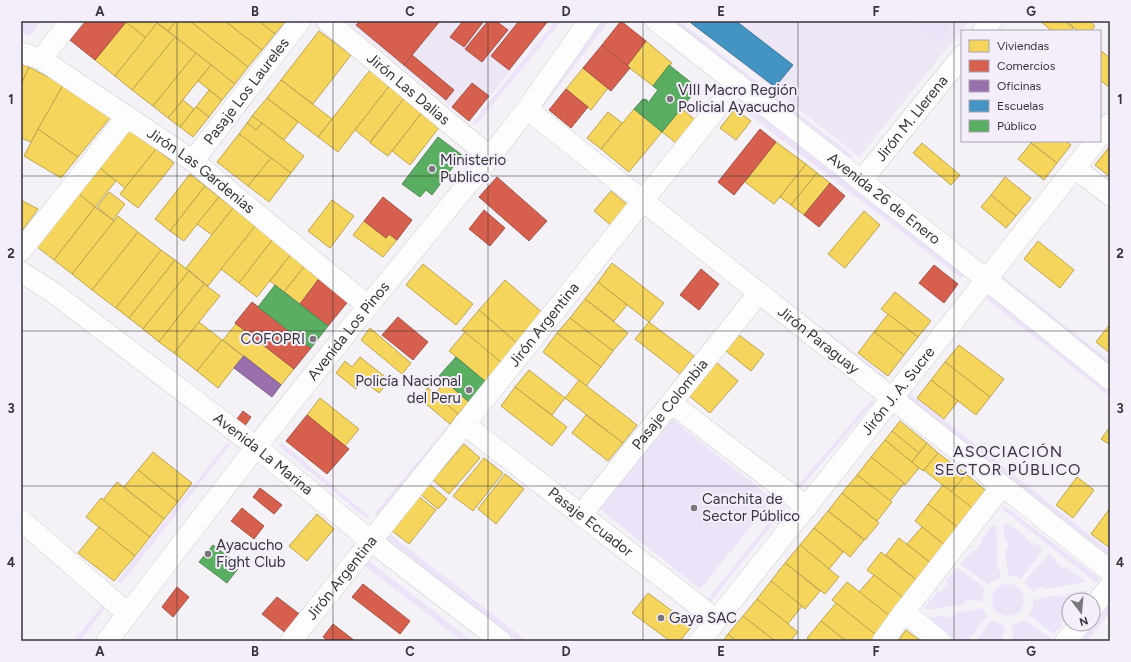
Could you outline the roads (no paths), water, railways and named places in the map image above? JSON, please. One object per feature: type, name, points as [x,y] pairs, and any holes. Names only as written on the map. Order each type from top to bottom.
[{"type":"street","points":[[42,59],[71,21]]},
{"type":"street","name":"Pasaje Los Laureles","points":[[193,161],[300,21]]},
{"type":"street","name":"Jirón Las Dalias","points":[[326,21],[490,157]]},
{"type":"street","name":"Avenida Los Pinos","points":[[107,641],[256,447],[368,306],[490,157],[527,109],[589,21]]},
{"type":"street","name":"Avenida 26 de Enero","points":[[656,21],[862,180],[1110,379]]},
{"type":"street","points":[[984,30],[991,21]]},
{"type":"street","name":"Jirón Las Gardenias","points":[[21,52],[42,59],[193,161],[368,306]]},
{"type":"street","name":"Jirón M. Llerena","points":[[862,180],[961,57]]},
{"type":"street","name":"Jirón Argentina","points":[[291,641],[737,83]]},
{"type":"street","name":"Jirón Paraguay","points":[[527,109],[1110,571]]},
{"type":"street","points":[[21,251],[127,117]]},
{"type":"street","points":[[1101,136],[1110,124]]},
{"type":"street","name":"Jirón J. A. Sucre","points":[[700,641],[1095,142]]},
{"type":"street","points":[[1075,168],[1110,195]]},
{"type":"street","name":"Avenida La Marina","points":[[21,272],[54,294],[256,447],[371,541],[501,641]]},
{"type":"street","name":"Pasaje Colombia","points":[[581,515],[759,294]]},
{"type":"street","points":[[671,403],[807,507]]},
{"type":"street","name":"Pasaje Ecuador","points":[[464,424],[717,620]]},
{"type":"street","points":[[883,641],[1002,486]]},
{"type":"street","points":[[21,520],[128,614]]},
{"type":"street","points":[[1101,597],[1110,586]]},
{"type":"street","points":[[904,612],[940,641]]},
{"type":"street","points":[[1066,641],[1073,632]]},
{"type":"place","name":"VIII Macro Región Policial Ayacucho","points":[[670,99]]},
{"type":"place","name":"Ministerio Publico","points":[[432,169]]},
{"type":"place","name":"COFOPRI","points":[[313,339]]},
{"type":"place","name":"Policía Nacional del Peru","points":[[469,390]]},
{"type":"place","name":"Canchita de Sector Público","points":[[694,508]]},
{"type":"place","name":"Ayacucho Fight Club","points":[[208,554]]},
{"type":"place","name":"Gaya SAC","points":[[661,618]]},
{"type":"district","name":"ASOCIACIÓN SECTOR PÚBLICO","points":[[1008,460]]}]
